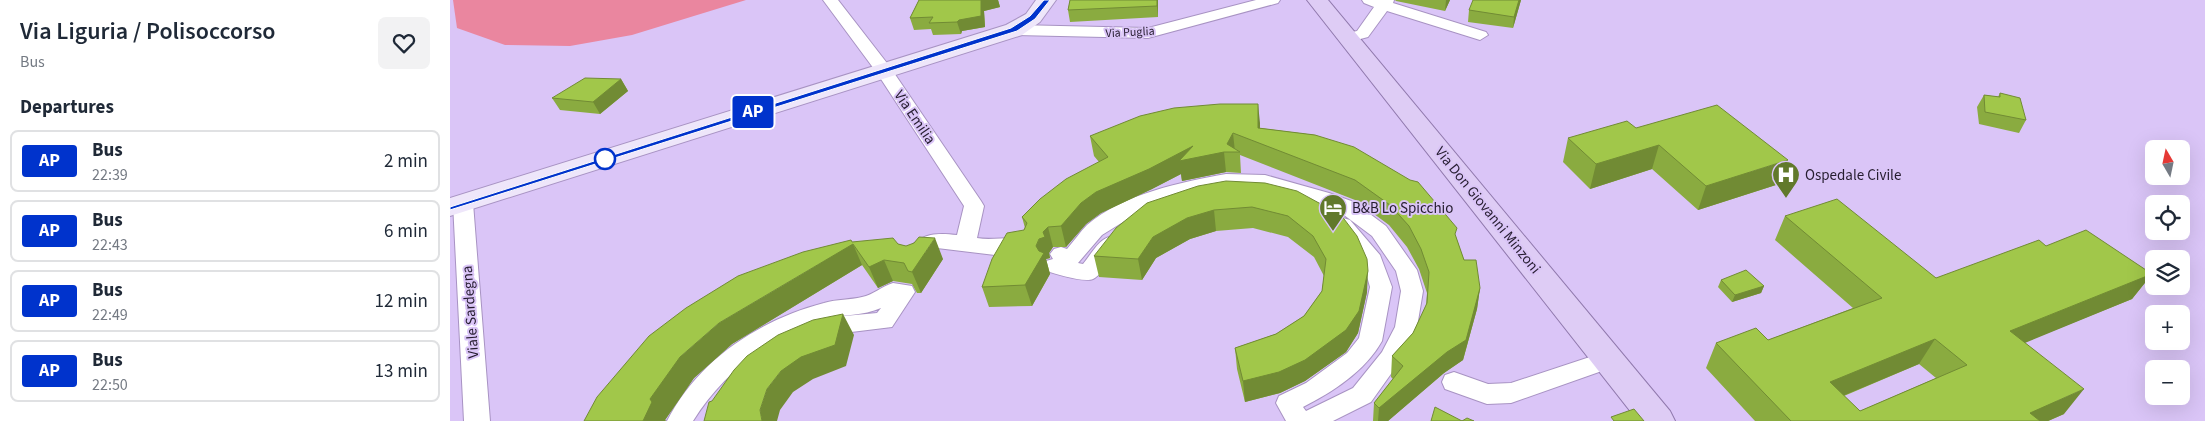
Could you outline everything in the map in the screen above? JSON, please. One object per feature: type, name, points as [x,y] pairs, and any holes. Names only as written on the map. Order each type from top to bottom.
[{"type":"main road","name":"Via Don Giovanni Minzoni","points":[[1317,0],[1349,37],[1658,421]]},
{"type":"street","name":"Via Emilia","points":[[830,0],[884,72],[974,206],[965,244]]},
{"type":"street","points":[[456,205],[1014,30],[1033,18],[1046,0]]},
{"type":"street","name":"Via Puglia","points":[[1014,30],[1123,34],[1148,32],[1273,0]]},
{"type":"street","points":[[1349,37],[1362,34],[1380,2],[1480,35]]},
{"type":"street","points":[[1293,412],[1315,390],[1354,359],[1370,342],[1381,287],[1373,260],[1346,226],[1304,205],[1266,196],[1228,194],[1197,198],[1142,217],[1108,246],[1088,273],[1058,260],[1071,258],[1095,230],[1124,212],[1161,194],[1226,180],[1265,181],[1322,197],[1347,207],[1379,231],[1406,270],[1412,290],[1406,327],[1397,361],[1362,395],[1310,421]]},
{"type":"street","name":"Viale Sardegna","points":[[456,205],[477,421]]},
{"type":"street","points":[[924,253],[948,240],[988,248],[1016,251]]},
{"type":"street","points":[[680,421],[692,398],[718,369],[749,345],[800,319],[825,311],[869,304],[898,291],[884,321],[834,326],[801,338],[776,351],[735,385]]},
{"type":"street","points":[[1365,348],[1397,361]]},
{"type":"street","points":[[1454,382],[1487,394],[1511,393],[1608,360]]},
{"type":"shaded area","points":[[453,0],[746,0],[632,35],[570,46],[505,45],[457,28]]},
{"type":"building","points":[[919,0],[981,0],[981,16],[957,22],[929,23],[933,17],[910,18]]},
{"type":"building","points":[[1070,0],[1157,0],[1157,6],[1068,10]]},
{"type":"building","points":[[1473,0],[1519,0],[1514,17],[1469,10]]},
{"type":"building","points":[[585,78],[621,79],[593,102],[552,98]]},
{"type":"building","points":[[2000,93],[2020,98],[2026,120],[1985,112],[1984,95],[2000,97]]},
{"type":"building","points":[[1220,104],[1258,104],[1258,128],[1315,135],[1354,147],[1410,180],[1418,182],[1457,228],[1455,234],[1464,260],[1476,260],[1480,288],[1466,340],[1447,352],[1379,408],[1374,403],[1403,366],[1392,356],[1413,333],[1427,303],[1429,272],[1421,249],[1409,226],[1390,205],[1355,180],[1233,133],[1227,144],[1240,152],[1224,152],[1179,161],[1193,146],[1149,169],[1096,192],[1081,203],[1061,226],[1048,227],[1043,232],[1045,237],[1039,239],[1036,246],[1039,251],[1044,253],[1025,285],[982,287],[992,259],[1007,233],[1024,230],[1027,223],[1022,217],[1040,199],[1066,179],[1108,157],[1090,136],[1140,116],[1174,108]]},
{"type":"building","points":[[1717,105],[1788,160],[1706,186],[1659,145],[1596,164],[1568,138],[1627,121],[1636,128]]},
{"type":"building","points":[[1226,181],[1265,183],[1297,191],[1341,215],[1357,236],[1367,259],[1368,271],[1359,311],[1346,330],[1305,360],[1279,372],[1243,381],[1235,348],[1276,334],[1304,316],[1322,291],[1326,259],[1313,236],[1288,216],[1252,207],[1214,210],[1187,218],[1153,237],[1138,259],[1094,256],[1116,228],[1147,203],[1198,186]]},
{"type":"building","name":"Ospedale Civile","points":[[1837,199],[1936,278],[2039,240],[2046,246],[2086,230],[2145,269],[2145,277],[2010,331],[2084,389],[2030,413],[2040,421],[1791,421],[1716,343],[1756,328],[1768,340],[1882,298],[1785,216]],"holes":[[[1935,339],[1967,365],[1860,411],[1830,382]]]},
{"type":"building","points":[[919,237],[935,238],[912,272],[908,271],[904,263],[884,260],[869,267],[853,244],[719,323],[680,357],[650,399],[652,402],[643,421],[584,421],[597,397],[649,336],[686,308],[738,276],[803,252],[851,240],[852,242],[893,238],[898,244],[906,246],[914,243]]},
{"type":"building","points":[[1746,270],[1764,286],[1735,295],[1721,280]]},
{"type":"building","points":[[843,314],[835,345],[801,357],[781,371],[767,389],[760,410],[762,421],[704,421],[709,402],[712,401],[734,370],[747,356],[778,335],[813,320]]},
{"type":"building","points":[[1435,407],[1462,421],[1431,421]]},
{"type":"building","points":[[1634,409],[1644,421],[1614,421],[1611,417]]},
{"type":"building","points":[[1467,418],[1474,421],[1462,421]]},
{"type":"bus line","name":"AP","points":[[450,207],[1014,30],[1033,18],[1046,0]]},
{"type":"place","name":"Ospedale Civile","points":[[1786,199]]},
{"type":"place","name":"B&B Lo Spicchio","points":[[1333,232]]}]
